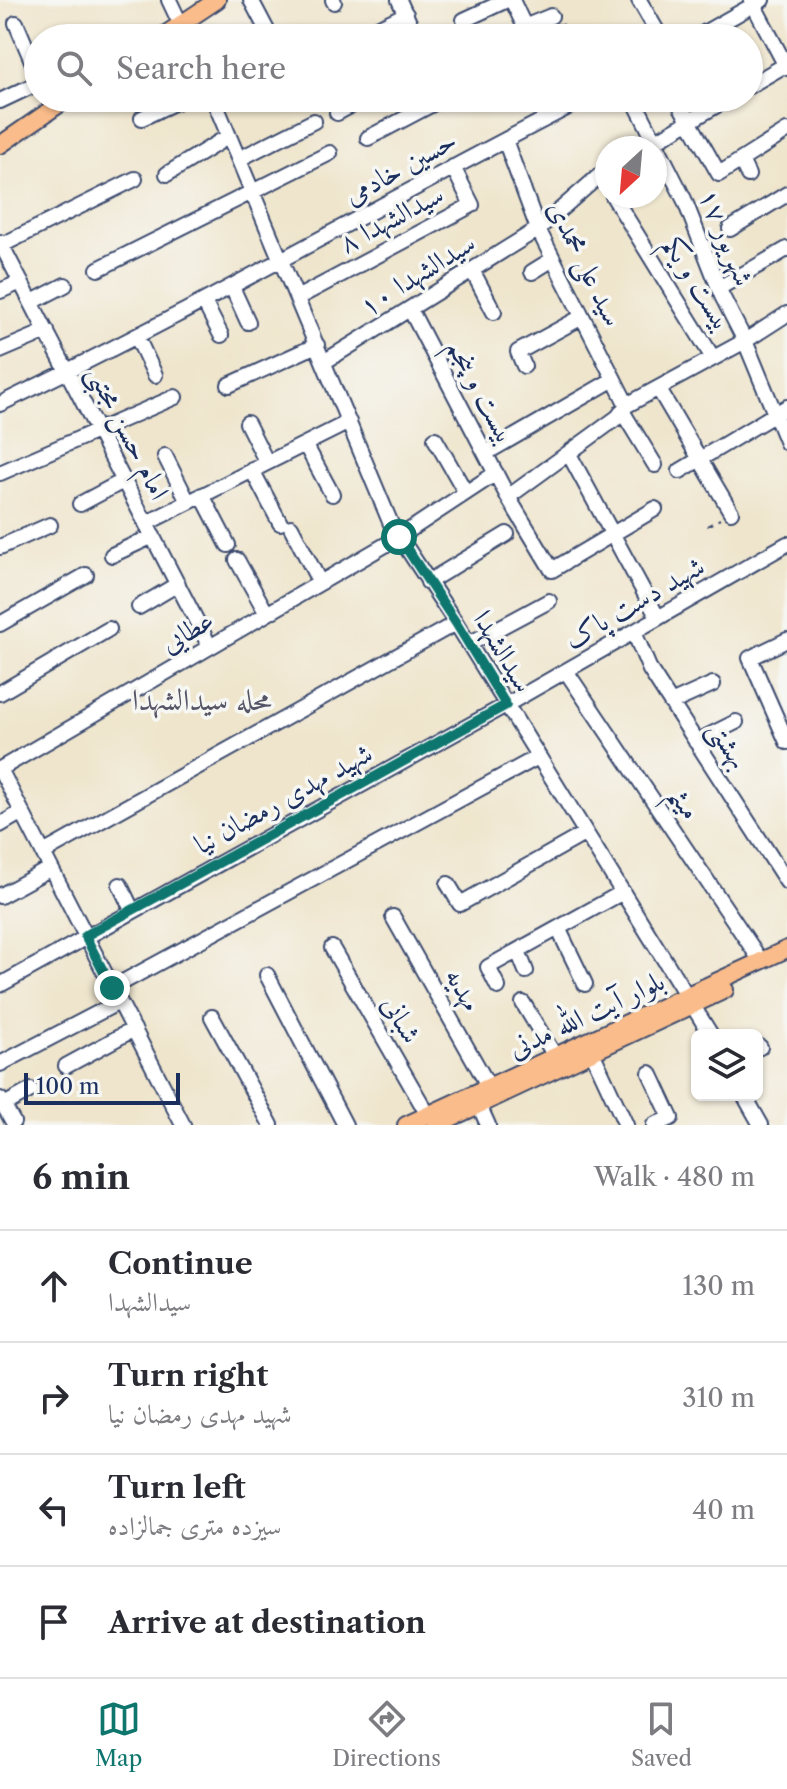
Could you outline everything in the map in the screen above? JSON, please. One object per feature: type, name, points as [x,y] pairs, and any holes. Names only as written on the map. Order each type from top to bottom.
[{"type":"main road","points":[[191,24],[217,0]]},
{"type":"main road","points":[[0,145],[44,112]]},
{"type":"main road","name":"بلوار آیت الله مدنی","points":[[406,1125],[479,1105],[592,1052],[787,949]]},
{"type":"main road","name":"بلوار آیت الله مدنی","points":[[432,1120],[489,1087],[555,1056],[787,961]]},
{"type":"street","points":[[169,0],[181,24]]},
{"type":"street","points":[[251,0],[264,24]]},
{"type":"street","points":[[464,20],[509,0],[522,24]]},
{"type":"street","points":[[639,0],[653,24]]},
{"type":"street","points":[[719,24],[756,2],[786,66],[763,78]]},
{"type":"street","points":[[378,24],[403,7]]},
{"type":"street","points":[[539,24],[551,16]]},
{"type":"street","points":[[16,23],[24,42]]},
{"type":"street","points":[[0,101],[24,90]]},
{"type":"street","points":[[142,118],[155,112]]},
{"type":"street","name":"سیدالشهدا","points":[[219,112],[381,502],[399,537],[456,623],[708,1029]]},
{"type":"street","points":[[368,138],[415,112]]},
{"type":"street","name":"حسین خادمی","points":[[0,404],[69,372],[282,261],[505,140],[549,112]]},
{"type":"street","name":"۱۷ شهریور","points":[[638,112],[646,136]]},
{"type":"street","points":[[684,112],[719,174],[787,131]]},
{"type":"street","points":[[664,136],[705,112]]},
{"type":"street","points":[[239,159],[314,121]]},
{"type":"street","points":[[167,174],[229,136]]},
{"type":"street","name":"سید علی محمدی","points":[[505,140],[538,229],[655,465]]},
{"type":"street","points":[[98,269],[330,153]]},
{"type":"street","points":[[741,160],[748,175]]},
{"type":"street","name":"سیدالشهدا ۸","points":[[297,298],[472,205],[453,167]]},
{"type":"street","name":"۱۷ شهریور","points":[[667,173],[684,199],[719,288],[781,411],[787,443]]},
{"type":"street","points":[[1,245],[135,179]]},
{"type":"street","name":"سیدالشهدا ۱۰","points":[[324,362],[538,229],[595,185]]},
{"type":"street","points":[[730,229],[787,194]]},
{"type":"street","name":"بیست و یکم","points":[[620,208],[713,358]]},
{"type":"street","name":"امام حسن مجتبی","points":[[1,245],[210,647]]},
{"type":"street","points":[[719,288],[787,249]]},
{"type":"street","points":[[532,272],[553,259]]},
{"type":"street","points":[[472,270],[494,312]]},
{"type":"street","points":[[0,291],[21,282]]},
{"type":"street","points":[[32,302],[65,285]]},
{"type":"street","points":[[232,287],[248,322]]},
{"type":"street","points":[[204,302],[221,335]]},
{"type":"street","name":"بیست و پنجم","points":[[410,309],[508,497],[552,570],[612,534]]},
{"type":"street","points":[[508,497],[618,417],[625,408],[787,314]]},
{"type":"street","points":[[524,366],[518,352],[582,317]]},
{"type":"street","points":[[0,351],[47,331]]},
{"type":"street","points":[[137,337],[155,375]]},
{"type":"street","points":[[229,385],[317,345]]},
{"type":"street","points":[[486,453],[614,379]]},
{"type":"street","points":[[658,388],[731,512]]},
{"type":"street","points":[[0,473],[175,397]]},
{"type":"street","points":[[680,471],[781,411]]},
{"type":"street","points":[[112,555],[188,502],[349,422]]},
{"type":"street","points":[[247,423],[267,463]]},
{"type":"street","points":[[435,439],[466,493]]},
{"type":"street","points":[[305,444],[332,494]]},
{"type":"street","points":[[569,454],[658,618]]},
{"type":"street","points":[[165,456],[188,502]]},
{"type":"street","points":[[252,470],[320,583]]},
{"type":"street","name":"عطایی","points":[[0,769],[399,537],[496,473]]},
{"type":"street","points":[[80,504],[125,480]]},
{"type":"street","points":[[202,495],[228,545]]},
{"type":"street","points":[[612,534],[655,509]]},
{"type":"street","points":[[0,547],[50,525]]},
{"type":"street","points":[[428,582],[507,534]]},
{"type":"street","name":"شهید دست پاک","points":[[506,705],[787,544]]},
{"type":"street","points":[[237,560],[267,614]]},
{"type":"street","points":[[0,624],[86,575]]},
{"type":"street","points":[[139,607],[178,584]]},
{"type":"street","points":[[469,644],[549,601]]},
{"type":"street","points":[[43,853],[456,623]]},
{"type":"street","points":[[0,693],[109,629]]},
{"type":"street","name":"بهشتی","points":[[634,632],[650,670],[787,882]]},
{"type":"street","points":[[787,640],[750,658],[787,742]]},
{"type":"street","name":"میثم","points":[[566,671],[761,961]]},
{"type":"street","points":[[671,703],[713,684]]},
{"type":"street","name":"شهید مهدی رمضان نیا","points":[[0,985],[506,705]]},
{"type":"street","points":[[696,742],[736,722]]},
{"type":"street","points":[[0,1064],[116,995],[538,757]]},
{"type":"street","points":[[0,769],[183,1125]]},
{"type":"street","points":[[0,825],[22,812]]},
{"type":"street","points":[[448,884],[460,904],[586,833]]},
{"type":"street","points":[[0,896],[51,868]]},
{"type":"street","points":[[120,885],[132,910]]},
{"type":"street","points":[[498,987],[488,967],[623,892]]},
{"type":"street","name":"مهدیه","points":[[393,917],[489,1087]]},
{"type":"street","points":[[558,928],[585,984]]},
{"type":"street","name":"شبانی","points":[[332,948],[432,1120]]},
{"type":"street","points":[[518,951],[526,971]]},
{"type":"street","points":[[267,975],[345,1125]]},
{"type":"street","points":[[523,1003],[555,1056]]},
{"type":"street","points":[[212,1017],[271,1125]]},
{"type":"street","points":[[66,1066],[134,1029]]},
{"type":"street","points":[[592,1052],[626,1125]]},
{"type":"street","points":[[650,1073],[671,1118],[654,1125]]},
{"type":"street","points":[[13,1122],[2,1102],[31,1090]]},
{"type":"street","points":[[747,1101],[761,1125]]},
{"type":"street","points":[[479,1105],[488,1125]]},
{"type":"path","points":[[707,526],[731,512]]},
{"type":"district","name":"محله سیدالشهدا","points":[[202,700]]},
{"type":"route","points":[[112,988],[85,936],[506,705],[399,537]]}]
